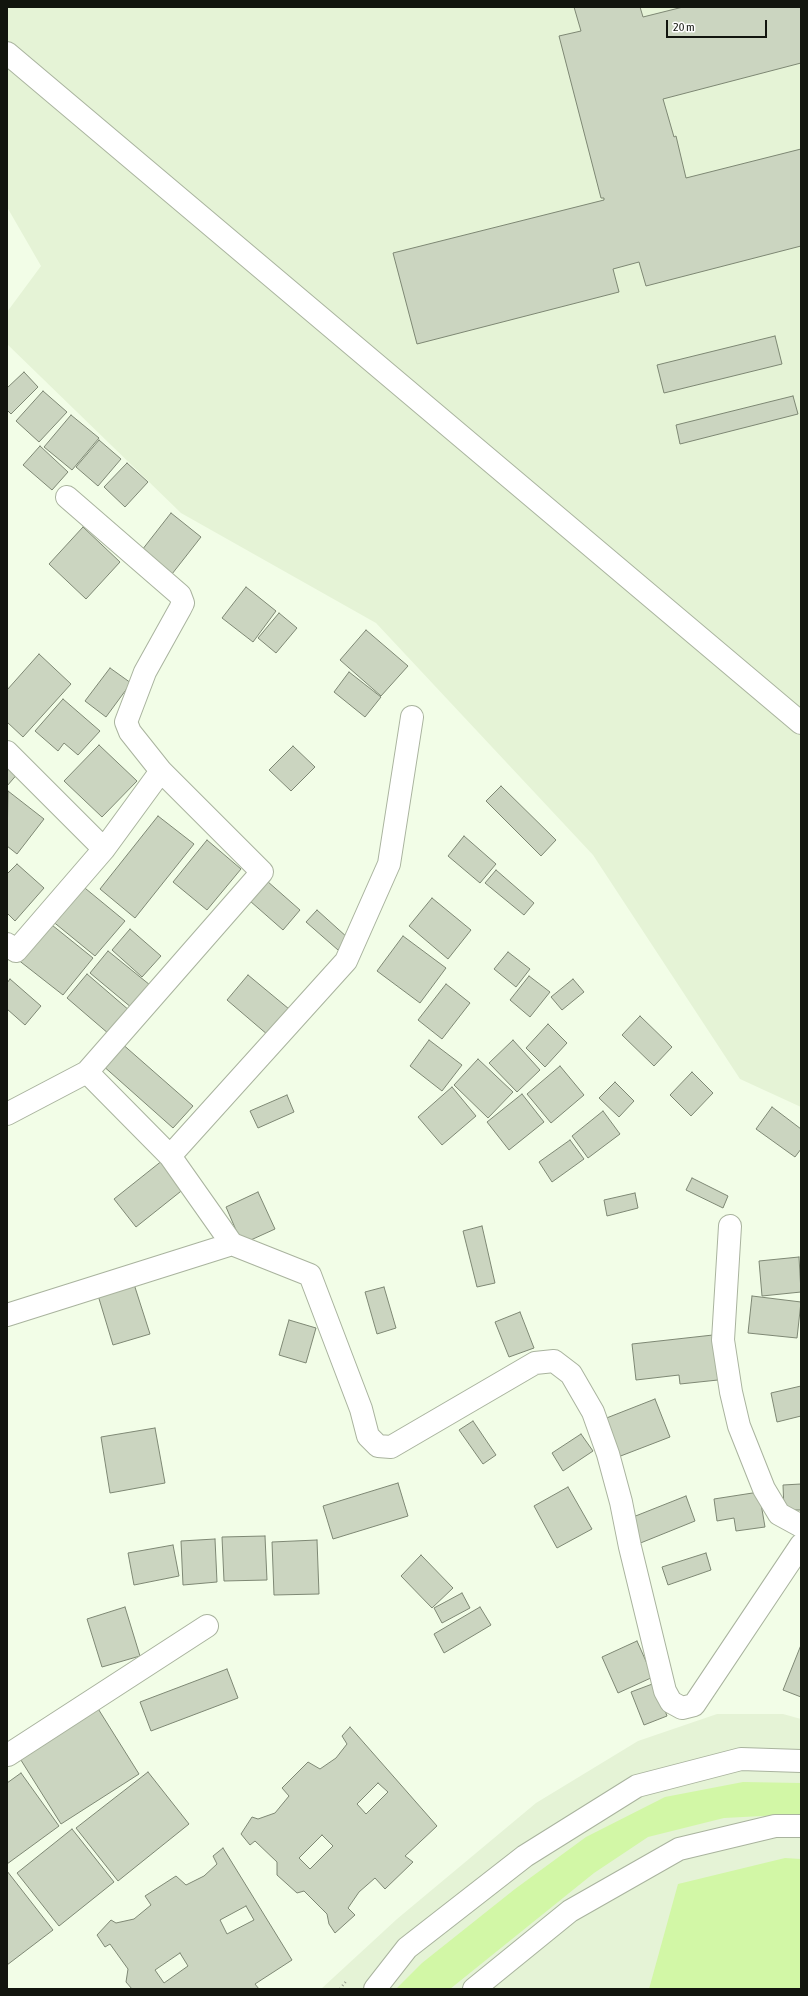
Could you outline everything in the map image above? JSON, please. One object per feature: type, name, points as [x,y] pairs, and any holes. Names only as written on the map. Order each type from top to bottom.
[{"type":"street","points":[[7,53],[801,723]]},
{"type":"street","points":[[7,1114],[87,1072],[262,872],[161,771],[130,732],[126,722],[145,672],[183,603],[180,596],[67,497]]},
{"type":"street","points":[[170,1156],[346,961],[389,864],[412,717]]},
{"type":"street","points":[[7,752],[104,849]]},
{"type":"street","points":[[7,944],[16,951],[104,849],[161,771]]},
{"type":"street","points":[[87,1072],[170,1156],[232,1244],[310,1275],[361,1409],[368,1436],[378,1446],[391,1447],[535,1363],[554,1361],[571,1374],[593,1412],[608,1454],[621,1502],[630,1547],[665,1691],[671,1702],[682,1708],[694,1705],[801,1545]]},
{"type":"street","points":[[730,1226],[723,1340],[737,1419],[764,1489],[780,1514],[801,1526]]},
{"type":"street","points":[[7,1316],[232,1244]]},
{"type":"street","points":[[7,1750],[207,1626]]},
{"type":"street","points":[[375,1989],[407,1948],[525,1856],[637,1786],[741,1759],[801,1761]]},
{"type":"street","points":[[474,1989],[570,1911],[679,1849],[775,1826],[801,1826]]},
{"type":"shaded area","points":[[7,7],[801,7],[801,1107],[740,1079],[593,855],[376,623],[181,513],[7,344],[7,312],[41,266],[7,207]]},
{"type":"shaded area","points":[[717,1714],[783,1714],[801,1719],[801,1989],[321,1989],[397,1919],[536,1803],[638,1741]]},
{"type":"green space","points":[[743,1782],[801,1783],[801,1814],[724,1818],[648,1837],[594,1873],[450,1989],[396,1989],[422,1963],[515,1889],[586,1837],[665,1797]]},
{"type":"green space","points":[[785,1858],[801,1859],[801,1989],[649,1989],[678,1884]]},
{"type":"building","points":[[574,7],[640,7],[643,17],[683,7],[801,7],[801,63],[663,99],[674,137],[676,136],[686,178],[801,149],[801,246],[646,286],[639,262],[613,269],[619,292],[417,344],[393,253],[604,200],[604,198],[601,198],[559,36],[581,31]]},
{"type":"building","points":[[775,336],[782,364],[664,393],[657,365]]},
{"type":"building","points":[[24,372],[38,387],[11,414],[7,410],[7,388]]},
{"type":"building","points":[[43,391],[67,412],[39,442],[16,421]]},
{"type":"building","points":[[793,396],[798,414],[680,444],[676,425]]},
{"type":"building","points":[[71,415],[99,438],[72,470],[44,447]]},
{"type":"building","points":[[99,440],[121,459],[98,486],[76,467]]},
{"type":"building","points":[[40,446],[68,472],[52,490],[23,465]]},
{"type":"building","points":[[127,463],[148,482],[125,507],[104,487]]},
{"type":"building","points":[[171,513],[201,537],[172,574],[142,550]]},
{"type":"building","points":[[83,527],[120,562],[86,599],[49,564]]},
{"type":"building","points":[[246,587],[276,611],[253,642],[222,618]]},
{"type":"building","points":[[279,613],[297,628],[276,653],[258,638]]},
{"type":"building","points":[[366,630],[408,666],[381,696],[340,660]]},
{"type":"building","points":[[39,654],[71,684],[23,737],[7,722],[7,690]]},
{"type":"building","points":[[110,668],[131,683],[106,717],[85,701]]},
{"type":"building","points":[[349,672],[381,697],[365,717],[334,692]]},
{"type":"building","points":[[63,699],[100,731],[78,755],[64,743],[58,751],[35,731]]},
{"type":"building","points":[[99,745],[137,781],[102,817],[64,781]]},
{"type":"building","points":[[293,746],[315,767],[291,791],[269,770]]},
{"type":"building","points":[[7,762],[19,772],[7,786]]},
{"type":"building","points":[[501,786],[556,840],[541,856],[486,801]]},
{"type":"building","points":[[8,791],[44,819],[17,854],[7,846]]},
{"type":"building","points":[[158,816],[194,844],[135,918],[100,889]]},
{"type":"building","points":[[464,836],[496,864],[480,883],[448,856]]},
{"type":"building","points":[[207,840],[241,869],[207,910],[173,882]]},
{"type":"building","points":[[17,864],[44,888],[15,921],[7,913],[7,874]]},
{"type":"building","points":[[496,870],[534,903],[524,915],[485,883]]},
{"type":"building","points":[[267,881],[300,910],[283,930],[250,901]]},
{"type":"building","points":[[80,884],[125,921],[95,956],[51,920]]},
{"type":"building","points":[[432,898],[471,930],[448,959],[409,926]]},
{"type":"building","points":[[317,910],[348,938],[338,950],[306,922]]},
{"type":"building","points":[[47,921],[93,958],[63,995],[17,959]]},
{"type":"building","points":[[130,929],[161,956],[142,977],[112,950]]},
{"type":"building","points":[[403,936],[446,968],[420,1003],[377,971]]},
{"type":"building","points":[[108,951],[150,985],[132,1008],[90,973]]},
{"type":"building","points":[[508,952],[530,969],[516,987],[494,969]]},
{"type":"building","points":[[87,974],[130,1011],[109,1034],[67,998]]},
{"type":"building","points":[[248,975],[289,1009],[268,1035],[227,1000]]},
{"type":"building","points":[[529,976],[550,992],[530,1017],[510,1000]]},
{"type":"building","points":[[10,979],[41,1006],[25,1025],[7,1009],[7,983]]},
{"type":"building","points":[[573,979],[584,992],[562,1010],[551,997]]},
{"type":"building","points":[[446,984],[470,1003],[442,1039],[418,1020]]},
{"type":"building","points":[[640,1016],[672,1047],[654,1066],[622,1035]]},
{"type":"building","points":[[548,1024],[567,1043],[545,1067],[526,1048]]},
{"type":"building","points":[[429,1040],[462,1065],[442,1091],[410,1066]]},
{"type":"building","points":[[513,1040],[540,1070],[517,1092],[489,1063]]},
{"type":"building","points":[[120,1042],[193,1106],[173,1128],[101,1064]]},
{"type":"building","points":[[478,1059],[513,1092],[488,1118],[454,1085]]},
{"type":"building","points":[[560,1066],[584,1095],[551,1123],[527,1094]]},
{"type":"building","points":[[692,1072],[713,1093],[691,1116],[670,1095]]},
{"type":"building","points":[[615,1082],[634,1101],[619,1117],[599,1098]]},
{"type":"building","points":[[452,1087],[476,1116],[442,1145],[418,1117]]},
{"type":"building","points":[[522,1094],[544,1122],[509,1150],[487,1122]]},
{"type":"building","points":[[287,1095],[294,1112],[258,1128],[250,1111]]},
{"type":"building","points":[[772,1107],[801,1129],[801,1149],[795,1157],[756,1129]]},
{"type":"building","points":[[603,1111],[620,1134],[588,1158],[572,1136]]},
{"type":"building","points":[[570,1140],[584,1159],[552,1182],[539,1162]]},
{"type":"building","points":[[163,1160],[185,1188],[136,1227],[114,1199]]},
{"type":"building","points":[[692,1178],[728,1196],[723,1208],[686,1190]]},
{"type":"building","points":[[258,1192],[275,1229],[242,1244],[226,1207]]},
{"type":"building","points":[[635,1193],[638,1208],[607,1216],[604,1200]]},
{"type":"building","points":[[482,1226],[495,1283],[477,1287],[463,1231]]},
{"type":"building","points":[[799,1257],[801,1292],[762,1296],[759,1261]]},
{"type":"building","points":[[133,1281],[150,1334],[113,1345],[97,1292]]},
{"type":"building","points":[[384,1287],[396,1328],[377,1334],[365,1292]]},
{"type":"building","points":[[752,1296],[801,1302],[797,1338],[748,1333]]},
{"type":"building","points":[[520,1312],[534,1348],[509,1357],[495,1322]]},
{"type":"building","points":[[289,1320],[316,1328],[306,1363],[279,1355]]},
{"type":"building","points":[[713,1335],[718,1380],[680,1384],[679,1375],[636,1380],[632,1344]]},
{"type":"building","points":[[801,1386],[801,1416],[777,1422],[771,1393]]},
{"type":"building","points":[[655,1399],[670,1437],[618,1457],[604,1419]]},
{"type":"building","points":[[473,1421],[496,1455],[483,1464],[459,1430]]},
{"type":"building","points":[[155,1428],[165,1483],[110,1493],[101,1437]]},
{"type":"building","points":[[581,1434],[593,1451],[563,1471],[552,1453]]},
{"type":"building","points":[[398,1483],[408,1516],[333,1539],[323,1506]]},
{"type":"building","points":[[801,1484],[801,1510],[784,1510],[783,1485]]},
{"type":"building","points":[[568,1487],[592,1529],[557,1548],[534,1506]]},
{"type":"building","points":[[759,1492],[765,1527],[736,1531],[734,1518],[717,1521],[714,1499]]},
{"type":"building","points":[[686,1496],[695,1521],[638,1544],[628,1519]]},
{"type":"building","points":[[265,1536],[267,1580],[224,1581],[222,1537]]},
{"type":"building","points":[[215,1539],[217,1582],[183,1585],[181,1541]]},
{"type":"building","points":[[317,1540],[319,1594],[274,1595],[272,1542]]},
{"type":"building","points":[[173,1545],[179,1576],[134,1585],[128,1553]]},
{"type":"building","points":[[706,1553],[711,1570],[668,1585],[662,1567]]},
{"type":"building","points":[[421,1555],[453,1588],[432,1608],[401,1576]]},
{"type":"building","points":[[462,1593],[470,1608],[442,1623],[434,1608]]},
{"type":"building","points":[[125,1607],[140,1656],[102,1667],[87,1619]]},
{"type":"building","points":[[480,1607],[491,1625],[444,1653],[434,1634]]},
{"type":"building","points":[[637,1641],[653,1677],[618,1693],[602,1657]]},
{"type":"building","points":[[801,1645],[801,1697],[783,1690]]},
{"type":"building","points":[[227,1669],[238,1698],[151,1731],[140,1702]]},
{"type":"building","points":[[655,1683],[667,1716],[644,1725],[631,1692]]},
{"type":"building","points":[[97,1707],[139,1774],[61,1824],[19,1757]]},
{"type":"building","points":[[350,1727],[437,1826],[405,1856],[413,1862],[385,1889],[375,1878],[359,1892],[348,1908],[355,1915],[335,1933],[329,1924],[327,1914],[304,1891],[297,1893],[277,1875],[277,1862],[255,1841],[250,1845],[241,1834],[252,1817],[258,1819],[275,1813],[289,1796],[282,1788],[308,1762],[320,1769],[336,1758],[347,1744],[342,1736]],"holes":[[[378,1783],[388,1792],[366,1814],[357,1804]],[[322,1835],[333,1846],[310,1869],[299,1858]]]},
{"type":"building","points":[[148,1772],[189,1824],[118,1881],[76,1828]]},
{"type":"building","points":[[21,1773],[59,1826],[7,1864],[7,1783]]},
{"type":"building","points":[[72,1829],[114,1882],[59,1926],[17,1873]]},
{"type":"building","points":[[223,1848],[292,1960],[255,1984],[259,1989],[132,1989],[126,1982],[128,1969],[110,1944],[105,1947],[97,1935],[111,1920],[116,1923],[134,1919],[151,1905],[145,1896],[176,1876],[186,1885],[204,1876],[217,1864],[213,1856]],"holes":[[[246,1906],[254,1920],[227,1934],[220,1920]],[[180,1953],[188,1966],[164,1983],[155,1970]]]},
{"type":"building","points":[[7,1871],[53,1930],[7,1965]]}]
